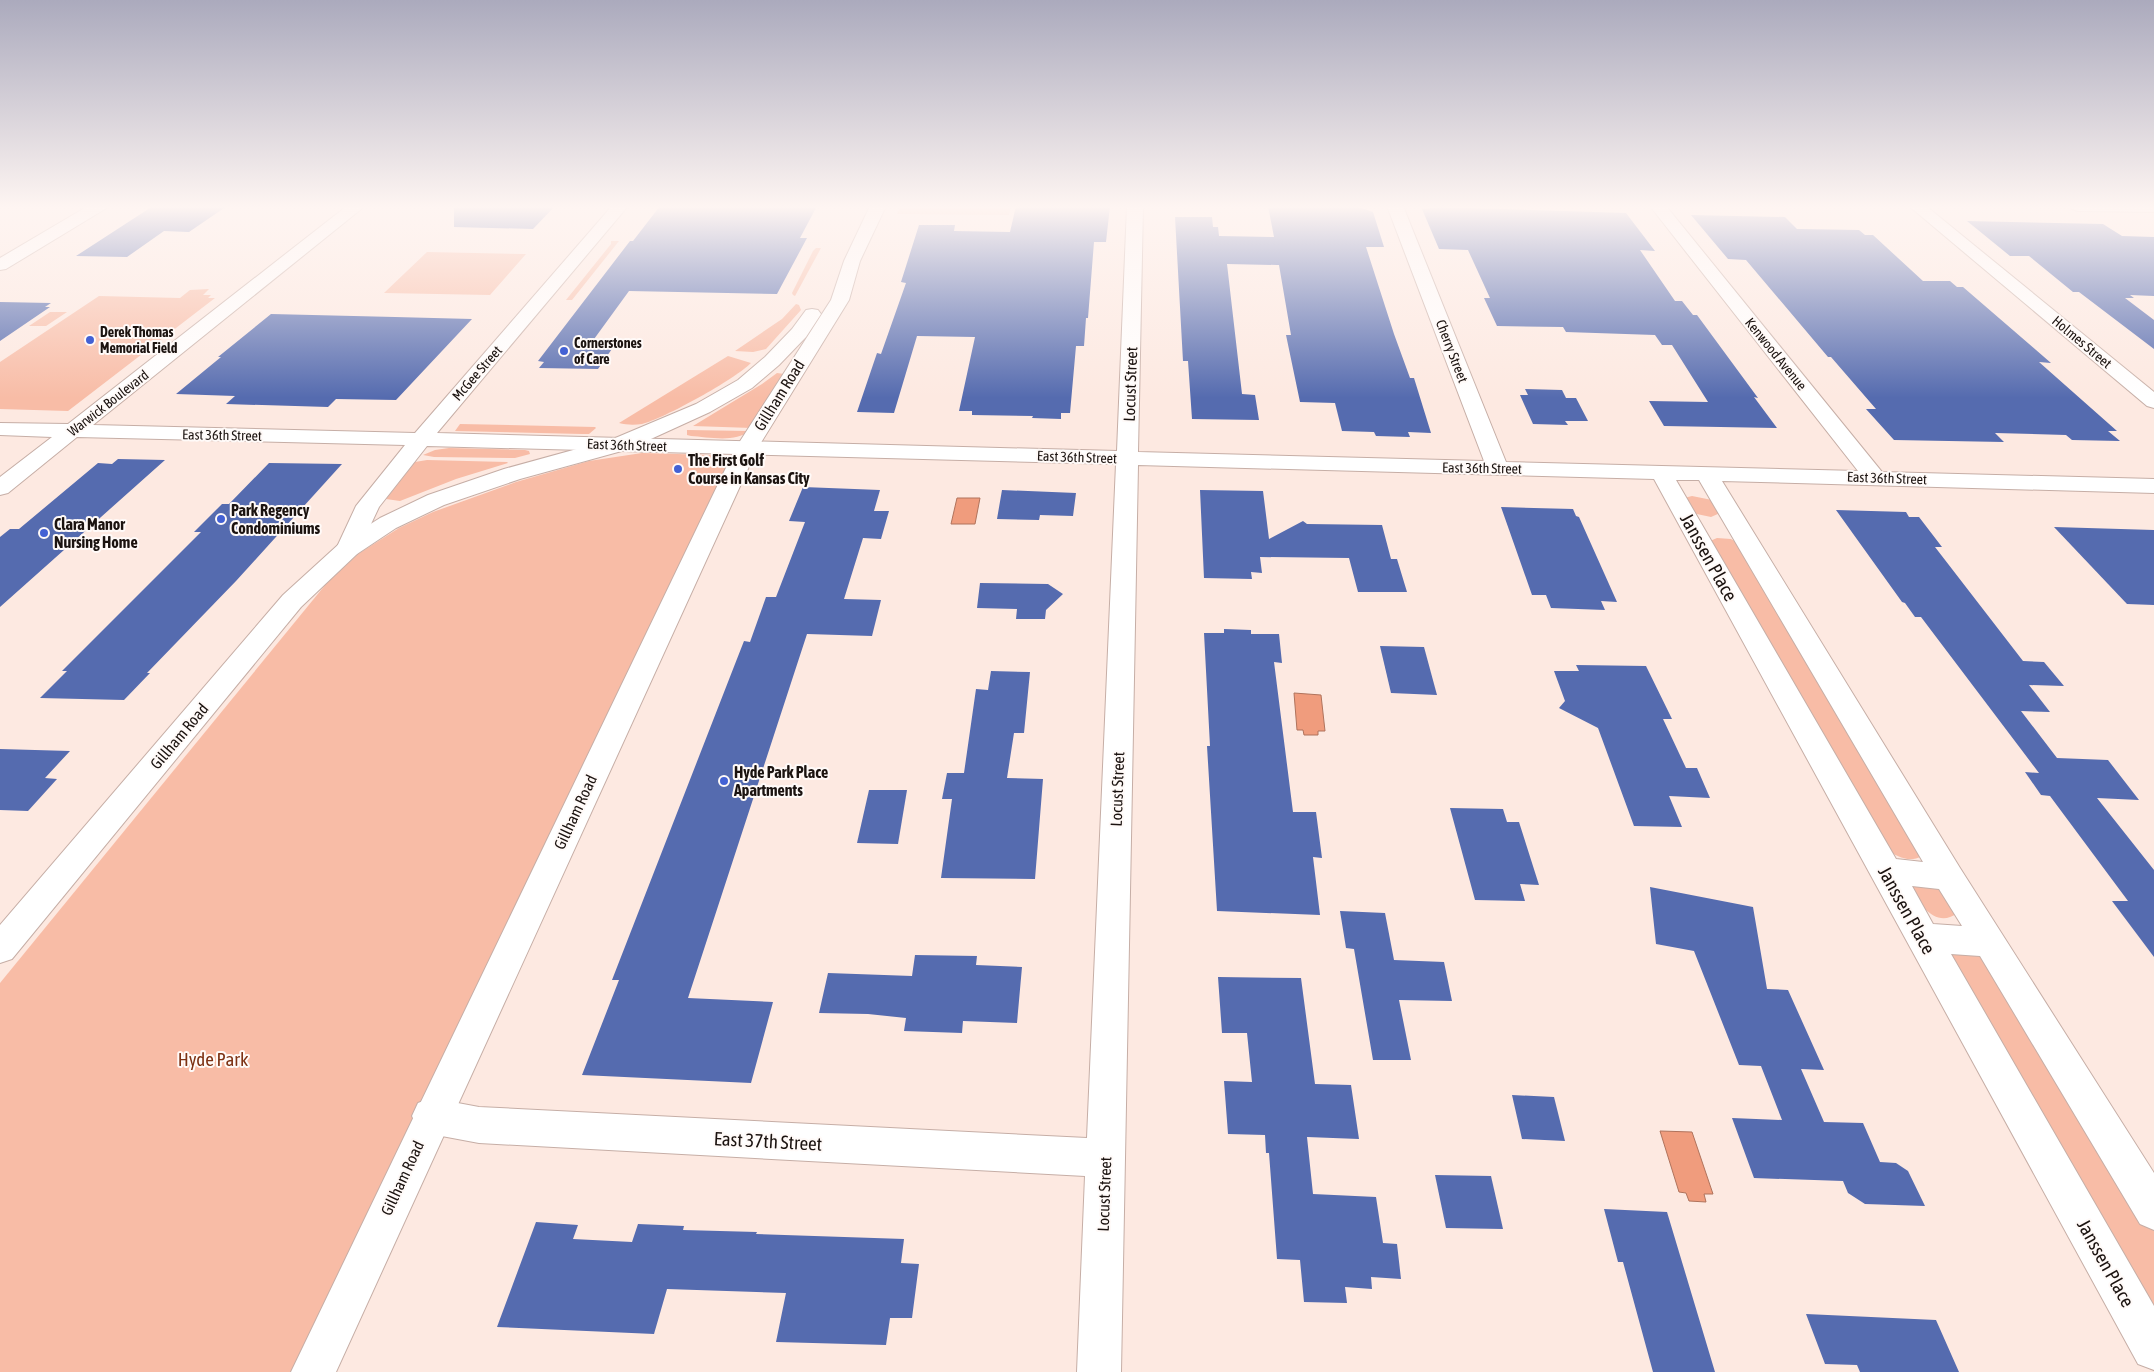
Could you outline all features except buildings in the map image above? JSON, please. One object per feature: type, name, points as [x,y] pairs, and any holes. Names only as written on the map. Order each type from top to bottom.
[{"type":"street","name":"Warwick Boulevard","points":[[0,488],[276,270]]},
{"type":"street","name":"McGee Street","points":[[348,549],[368,506],[421,439],[565,270]]},
{"type":"street","name":"Gillham Road","points":[[0,949],[292,600],[348,549],[388,523],[436,500],[520,472],[621,444],[703,408],[745,384],[772,361],[799,333],[845,270]]},
{"type":"street","name":"Gillham Road","points":[[312,1372],[746,449],[840,300],[849,270]]},
{"type":"street","name":"Locust Street","points":[[1099,1372],[1133,270]]},
{"type":"street","name":"Cherry Street","points":[[1420,270],[1498,468]]},
{"type":"street","name":"Kenwood Avenue","points":[[1709,270],[1875,478]]},
{"type":"street","name":"Holmes Street","points":[[1994,270],[2154,402]]},
{"type":"street","name":"East 36th Street","points":[[0,430],[621,444],[746,449],[2154,486]]},
{"type":"street","name":"Janssen Place","points":[[1660,472],[2154,1348]]},
{"type":"street","points":[[1706,473],[1989,943],[2154,1210]]},
{"type":"street","points":[[1691,526],[1740,529]]},
{"type":"street","points":[[1886,871],[1949,877]]},
{"type":"street","points":[[1922,938],[1989,943]]},
{"type":"street","name":"East 37th Street","points":[[431,1116],[479,1125],[1105,1158]]},
{"type":"green space","points":[[408,270],[512,270],[490,295],[384,293]]},
{"type":"green space","points":[[590,270],[596,270],[572,300],[566,300]]},
{"type":"green space","points":[[803,270],[809,270],[795,296],[792,293]]},
{"type":"green space","name":"Derek Thomas Memorial Field","points":[[209,289],[203,295],[211,295],[208,298],[215,298],[68,411],[0,409],[0,362],[99,296],[180,298],[190,290]]},
{"type":"green space","points":[[796,304],[799,305],[801,310],[766,349],[753,352],[735,351],[782,319]]},
{"type":"green space","points":[[50,312],[67,312],[46,326],[29,326]]},
{"type":"green space","points":[[728,356],[751,363],[716,388],[653,420],[642,424],[630,425],[619,423]]},
{"type":"green space","points":[[777,373],[784,374],[752,428],[693,426],[762,384]]},
{"type":"green space","points":[[460,424],[596,428],[589,434],[455,431]]},
{"type":"green space","points":[[687,430],[749,431],[737,437],[721,438],[691,436],[687,435]]},
{"type":"green space","points":[[449,448],[525,450],[529,451],[530,454],[515,458],[434,457],[423,455],[435,450]]},
{"type":"green space","name":"Hyde Park","points":[[642,453],[712,455],[727,459],[729,462],[300,1372],[0,1372],[0,983],[326,584],[358,554],[399,528],[433,512],[516,482],[589,461]]},
{"type":"green space","points":[[427,460],[508,463],[456,479],[400,501],[386,499],[415,462]]},
{"type":"green space","points":[[1692,496],[1712,500],[1720,513],[1711,517],[1692,513],[1684,498]]},
{"type":"green space","points":[[1717,538],[1731,539],[1738,543],[1922,856],[1908,859],[1899,857],[1887,850],[1710,541]]},
{"type":"green space","points":[[1917,884],[1939,887],[1957,913],[1943,918],[1936,917],[1930,913],[1910,890]]},
{"type":"green space","points":[[1947,951],[1986,955],[2154,1227],[2154,1319]]},
{"type":"shaded area","points":[[957,498],[980,498],[975,524],[951,524]]},
{"type":"shaded area","points":[[1294,693],[1321,695],[1325,731],[1318,731],[1318,735],[1304,735],[1303,730],[1297,730]]},
{"type":"shaded area","points":[[1660,1131],[1692,1132],[1713,1194],[1704,1194],[1706,1202],[1689,1201],[1686,1193],[1679,1192]]},
{"type":"place","name":"Derek Thomas Memorial Field","points":[[90,340]]},
{"type":"place","name":"Cornerstones of Care","points":[[564,351]]},
{"type":"place","name":"The First Golf Course in Kansas City","points":[[678,469]]},
{"type":"place","name":"Park Regency Condominiums","points":[[221,519]]},
{"type":"place","name":"Clara Manor Nursing Home","points":[[44,533]]},
{"type":"place","name":"Hyde Park Place Apartments","points":[[724,781]]}]
